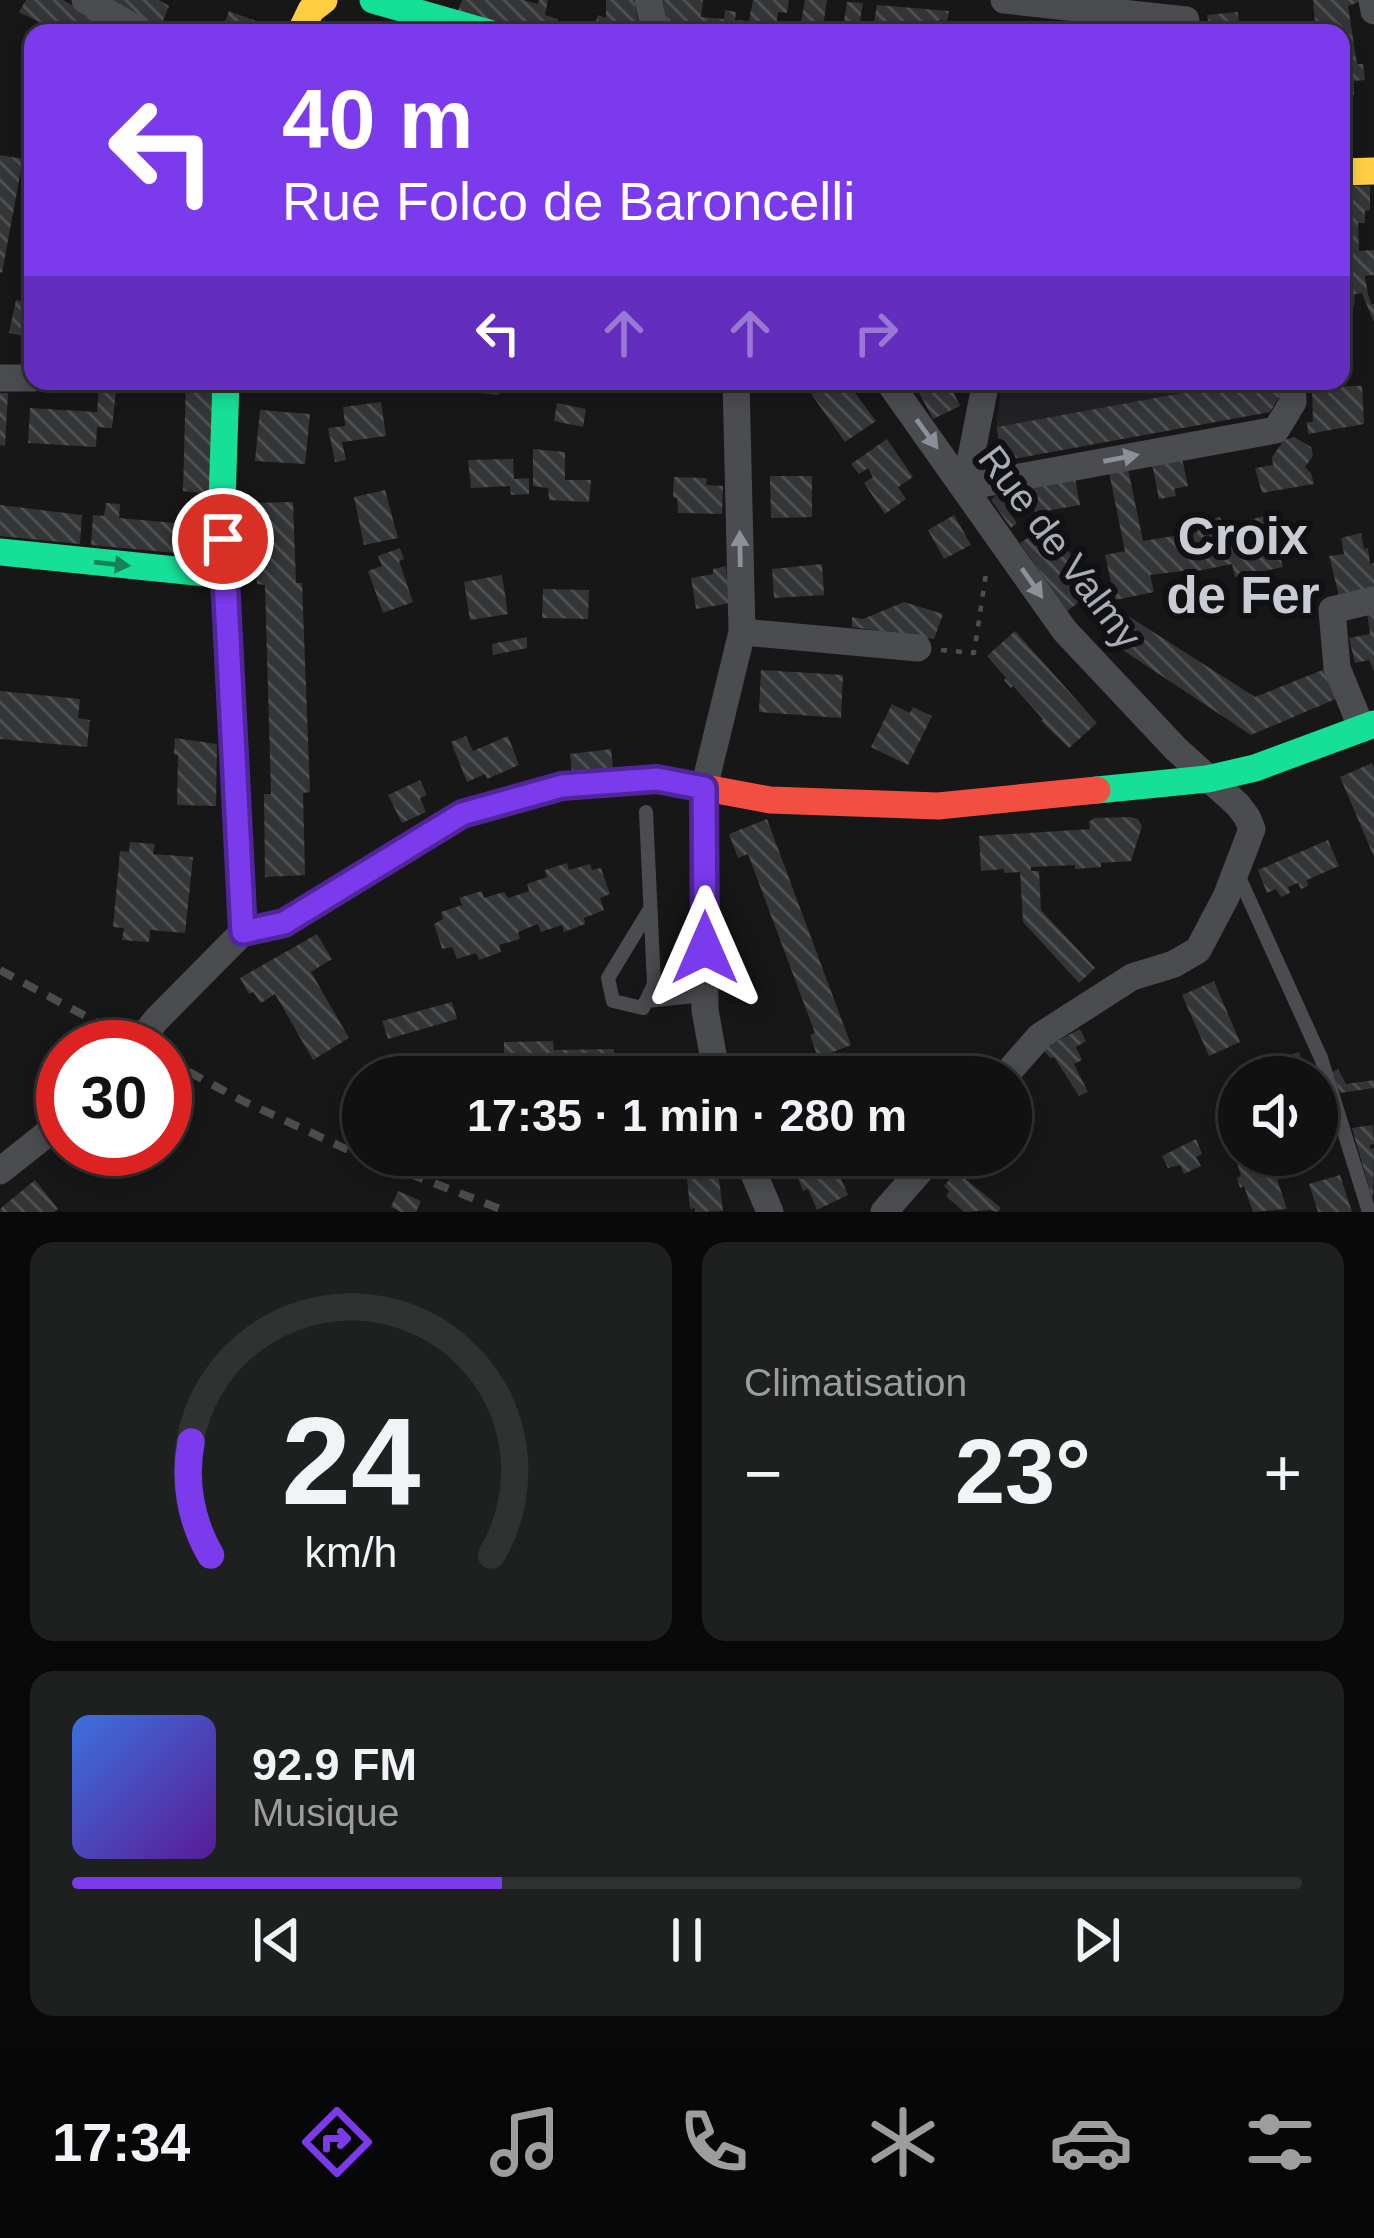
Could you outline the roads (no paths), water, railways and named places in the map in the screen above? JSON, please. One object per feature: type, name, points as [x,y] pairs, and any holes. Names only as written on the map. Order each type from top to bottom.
[{"type":"street","points":[[85,0],[128,24]]},
{"type":"street","points":[[304,24],[311,10],[324,0]]},
{"type":"street","points":[[373,0],[457,24]]},
{"type":"street","points":[[1004,0],[1186,20]]},
{"type":"street","points":[[1372,0],[1374,11]]},
{"type":"street","points":[[226,390],[222,502],[243,932]]},
{"type":"street","points":[[714,1056],[705,995],[704,788],[742,632],[736,390]]},
{"type":"street","name":"Rue de Valmy","points":[[894,390],[1065,631],[1247,817],[1252,829],[1236,870]]},
{"type":"street","points":[[984,390],[965,488],[1276,430],[1293,402],[1292,390]]},
{"type":"street","points":[[0,552],[225,575]]},
{"type":"street","points":[[156,1020],[243,932],[284,923],[462,814],[562,786],[657,779],[770,800],[938,806],[1207,779],[1255,768],[1368,726],[1336,668],[1332,610],[1374,600]]},
{"type":"street","points":[[742,632],[918,648]]},
{"type":"street","points":[[1022,1056],[1040,1036],[1132,976],[1174,964],[1198,950],[1236,870]]},
{"type":"street","points":[[0,1171],[36,1142]]},
{"type":"street","points":[[755,1176],[770,1212]]},
{"type":"street","points":[[884,1212],[916,1176]]},
{"type":"lane","points":[[646,812],[654,984],[643,1008],[613,1001],[608,978],[650,908]]},
{"type":"lane","points":[[1236,870],[1321,1058],[1369,1212]]},
{"type":"lane","points":[[646,1001],[705,995]]},
{"type":"railway","points":[[0,970],[93,1020]]},
{"type":"railway","points":[[192,1074],[346,1149],[508,1212]]},
{"type":"district","name":"Croix de Fer","points":[[1243,565]]}]
